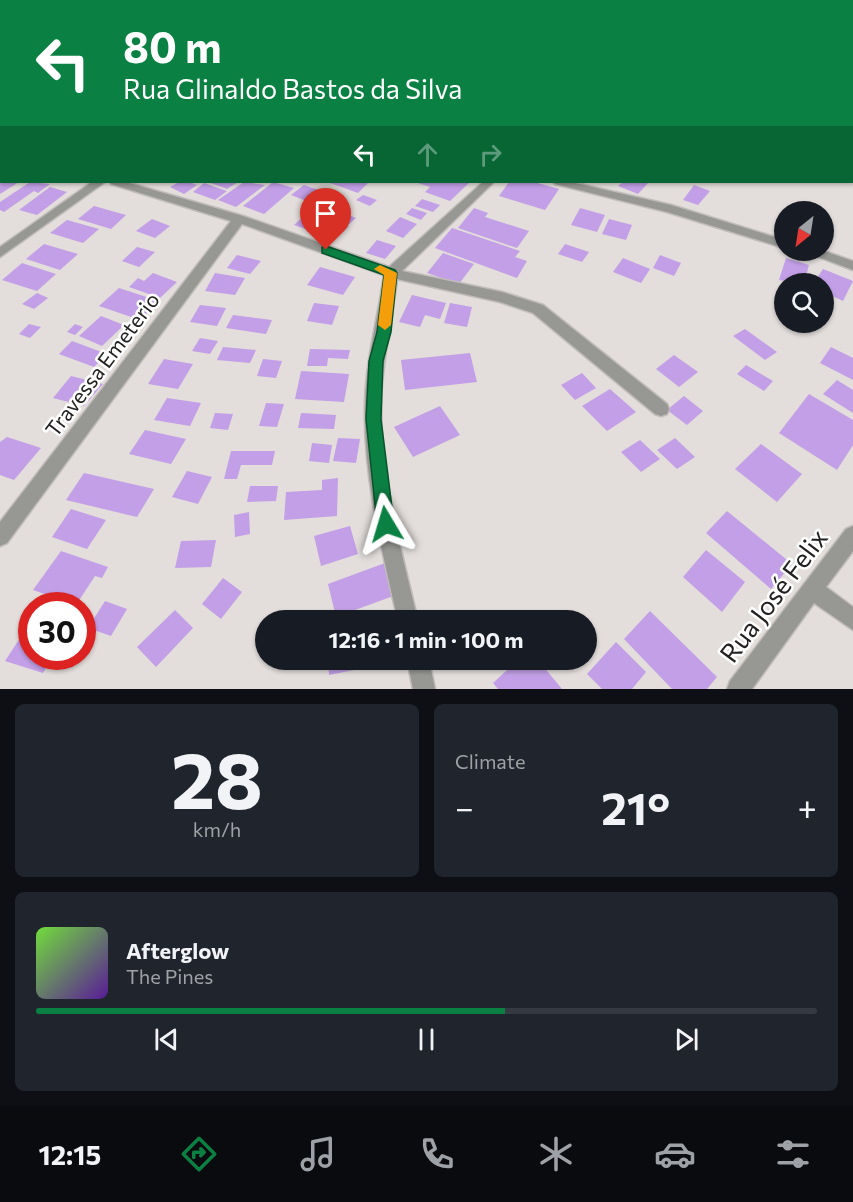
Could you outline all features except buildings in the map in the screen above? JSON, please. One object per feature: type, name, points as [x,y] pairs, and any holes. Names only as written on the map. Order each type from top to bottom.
[{"type":"street","points":[[0,253],[98,183]]},
{"type":"street","points":[[118,183],[239,219],[391,273],[502,297],[538,309],[661,409]]},
{"type":"street","points":[[406,610],[386,524],[373,419],[376,361],[384,332],[391,273],[488,183]]},
{"type":"street","points":[[562,183],[671,209],[774,241]]},
{"type":"street","name":"Travessa Emeterio","points":[[0,537],[239,219]]},
{"type":"street","points":[[834,260],[853,266]]},
{"type":"street","name":"Rua José Felix","points":[[738,689],[853,535]]},
{"type":"street","points":[[812,589],[853,620]]},
{"type":"street","points":[[420,670],[424,689]]},
{"type":"slow traffic","points":[[380,269],[391,273],[385,325]]},
{"type":"route","points":[[326,250],[391,273],[384,332],[376,361],[373,419],[386,524]]}]
